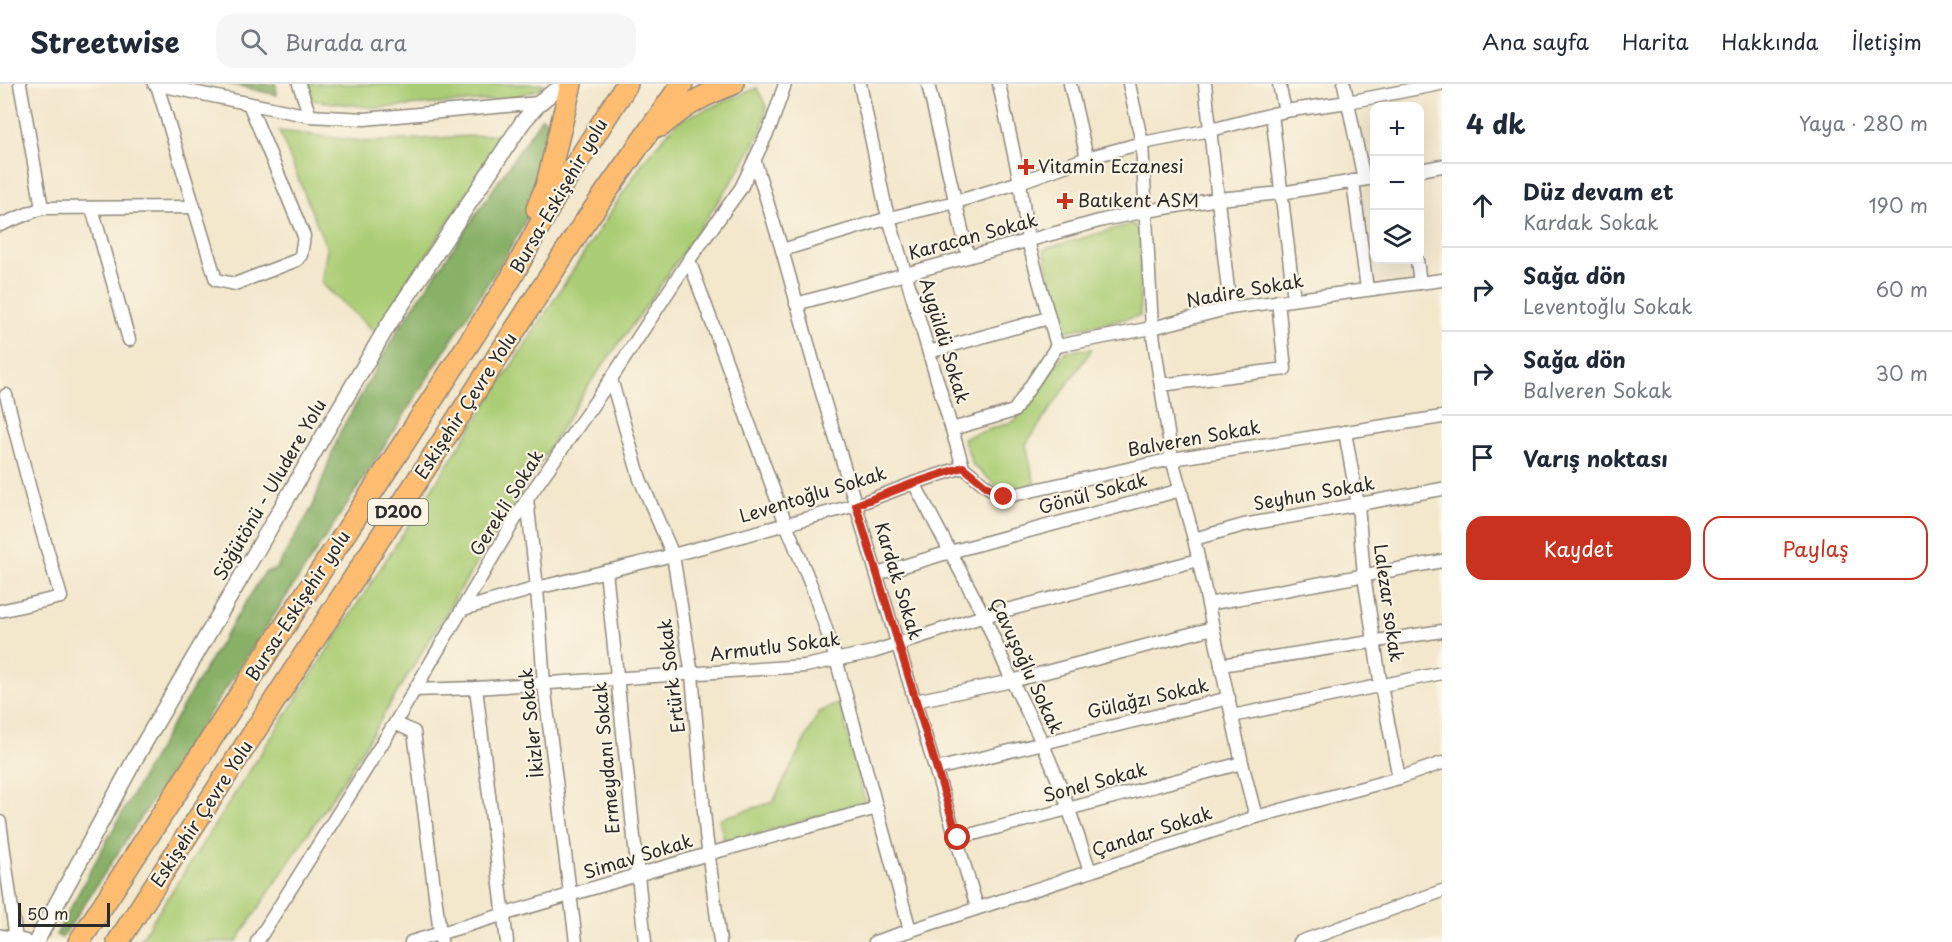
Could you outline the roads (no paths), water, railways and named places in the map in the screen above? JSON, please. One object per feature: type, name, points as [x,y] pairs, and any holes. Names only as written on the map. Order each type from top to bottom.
[{"type":"highway","points":[[510,280],[547,184],[571,84]]},
{"type":"highway","name":"Bursa-Eskişehir yolu","points":[[79,942],[510,280],[555,197],[627,84]]},
{"type":"highway","name":"Eskişehir Çevre Yolu","points":[[118,942],[583,225],[682,84]]},
{"type":"highway","points":[[642,141],[680,109],[712,92],[734,84]]},
{"type":"street","points":[[20,84],[42,208]]},
{"type":"street","points":[[249,104],[304,236],[301,255],[297,260],[235,284],[216,280],[155,84],[310,116],[364,119],[538,104]]},
{"type":"street","points":[[299,84],[310,116]]},
{"type":"street","name":"Söğütönü - Uludere Yolu","points":[[36,942],[135,759],[387,327],[508,143],[538,104],[556,89],[571,84]]},
{"type":"street","name":"Gerekli Sokak","points":[[257,942],[395,723],[527,499],[612,379],[689,260],[741,188],[771,125],[785,84]]},
{"type":"street","name":"Aygüldü Sokak","points":[[860,84],[889,218],[963,467]]},
{"type":"street","points":[[927,84],[968,256]]},
{"type":"street","points":[[952,429],[1014,411],[1056,346],[1028,241],[1020,182],[999,84]]},
{"type":"street","points":[[1070,84],[1087,158]]},
{"type":"street","points":[[1129,84],[1142,143],[1152,328],[1172,459],[1194,539],[1242,764],[1256,817]]},
{"type":"street","points":[[1205,84],[1230,308]]},
{"type":"street","points":[[1279,84],[1281,193],[1294,299]]},
{"type":"street","points":[[1344,84],[1364,179],[1367,289]]},
{"type":"street","points":[[782,250],[889,218],[956,202],[1087,158],[1142,143],[1211,130],[1279,112],[1348,102],[1440,84]]},
{"type":"street","name":"Kardak Sokak","points":[[755,162],[977,907]]},
{"type":"street","points":[[1424,169],[1442,166]]},
{"type":"street","name":"Karacan Sokak","points":[[796,304],[1103,220],[1218,199],[1281,193],[1364,179]]},
{"type":"street","points":[[0,225],[42,208],[194,207]]},
{"type":"street","points":[[92,208],[129,340]]},
{"type":"street","points":[[689,260],[786,524],[813,590],[836,659],[910,930]]},
{"type":"street","points":[[1418,264],[1420,283]]},
{"type":"street","name":"Nadire Sokak","points":[[1056,346],[1152,328],[1230,308],[1442,280]]},
{"type":"street","points":[[1161,385],[1285,369],[1278,301]]},
{"type":"street","points":[[929,352],[1048,318]]},
{"type":"street","name":"Ertürk Sokak","points":[[612,379],[640,479],[673,555],[692,675],[708,854],[720,942]]},
{"type":"street","points":[[0,611],[61,597],[32,498],[6,394]]},
{"type":"street","name":"Balveren Sokak","points":[[963,467],[1004,497],[1172,459],[1442,417]]},
{"type":"street","name":"Lalezar sokak","points":[[1345,432],[1358,505],[1380,686],[1399,778]]},
{"type":"street","name":"Leventoğlu Sokak","points":[[606,571],[856,505],[963,467]]},
{"type":"street","name":"Çavuşoğlu Sokak","points":[[914,483],[984,616],[1042,742],[1090,871]]},
{"type":"street","name":"Seyhun Sokak","points":[[1194,539],[1244,525],[1442,489]]},
{"type":"street","name":"Gönül Sokak","points":[[877,574],[1181,490]]},
{"type":"street","name":"İkizler Sokak","points":[[527,499],[537,588],[544,684],[576,942]]},
{"type":"street","name":"Armutlu Sokak","points":[[415,690],[618,680],[805,666],[873,652],[984,616],[1198,560]]},
{"type":"street","points":[[1208,604],[1442,561]]},
{"type":"street","points":[[463,609],[606,571]]},
{"type":"street","name":"Ermeydanı Sokak","points":[[606,571],[636,876],[645,942]]},
{"type":"street","points":[[915,701],[1012,681],[1213,628]]},
{"type":"street","points":[[1221,665],[1442,631]]},
{"type":"street","points":[[1232,716],[1442,673]]},
{"type":"street","points":[[476,688],[507,942]]},
{"type":"street","name":"Gülağzı Sokak","points":[[936,769],[1228,698]]},
{"type":"street","points":[[395,723],[414,732],[441,938]]},
{"type":"street","name":"Çandar Sokak","points":[[875,942],[1256,817],[1399,778],[1442,763]]},
{"type":"street","name":"Sonel Sokak","points":[[958,838],[1242,764]]},
{"type":"street","name":"Simav Sokak","points":[[411,942],[441,938],[504,915],[708,854],[877,808]]},
{"type":"street","points":[[0,822],[20,941],[0,937]]},
{"type":"street","points":[[1300,942],[1442,891]]},
{"type":"place","name":"Vitamin Eczanesi","points":[[1026,167]]},
{"type":"place","name":"Batıkent ASM","points":[[1065,201]]}]
